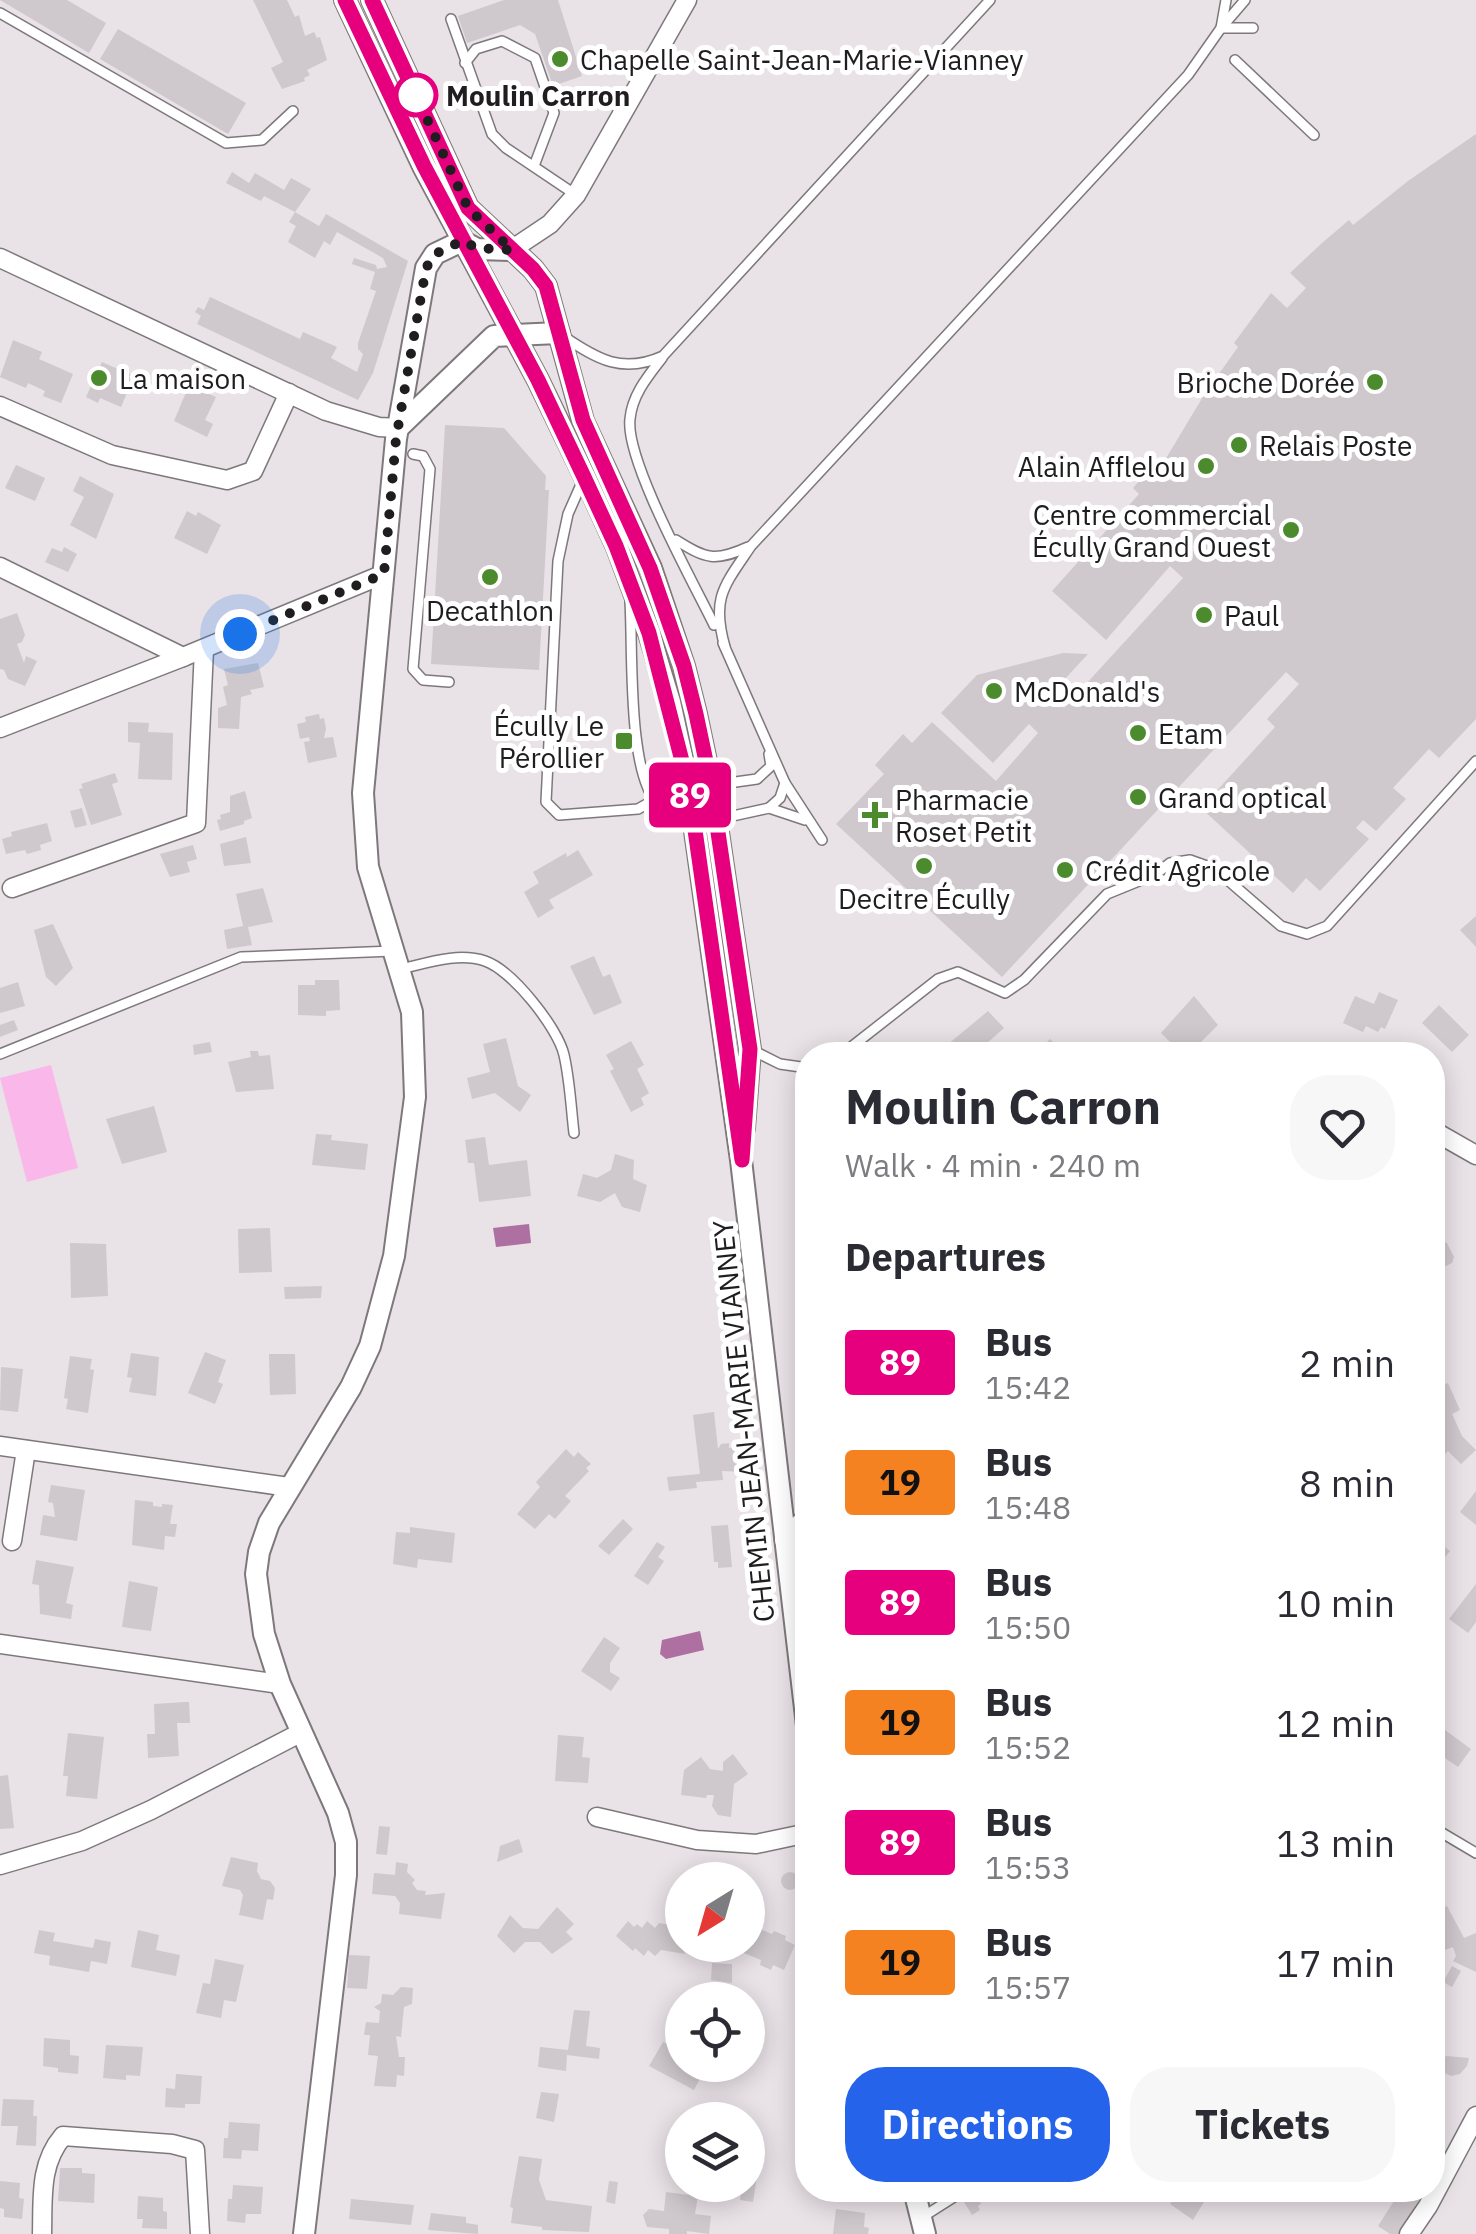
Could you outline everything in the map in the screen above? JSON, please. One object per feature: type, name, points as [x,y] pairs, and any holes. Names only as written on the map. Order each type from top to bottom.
[{"type":"street","name":"CHEMIN JEAN-MARIE VIANNEY","points":[[346,0],[462,241],[584,477],[628,580],[664,685],[689,788],[742,1160],[795,1614]]},
{"type":"street","name":"CHEMIN JEAN-MARIE VIANNEY","points":[[372,0],[462,198],[480,223],[546,286],[583,420],[650,568],[684,666],[711,785],[750,1049],[742,1160]]},
{"type":"street","points":[[304,2234],[346,1876],[346,1842],[338,1813],[280,1684],[264,1634],[256,1574],[269,1523],[351,1388],[370,1346],[391,1272],[416,1097],[412,1012],[368,866],[364,793],[398,428],[426,268],[435,254],[462,241],[477,248],[512,250],[550,224],[576,195],[687,0]]},
{"type":"street","points":[[0,258],[326,411],[378,427],[398,428],[494,336],[559,333]]},
{"type":"street","points":[[0,406],[112,455],[227,480],[253,472],[288,393]]},
{"type":"street","points":[[0,567],[183,657]]},
{"type":"street","points":[[0,728],[384,574]]},
{"type":"street","points":[[12,888],[196,823],[204,649]]},
{"type":"street","points":[[689,788],[711,785]]},
{"type":"street","points":[[694,822],[716,820]]},
{"type":"street","points":[[1445,1137],[1476,1155]]},
{"type":"street","points":[[0,1446],[289,1487]]},
{"type":"street","points":[[12,1541],[26,1450]]},
{"type":"street","points":[[784,1540],[795,1529]]},
{"type":"street","points":[[0,1644],[280,1684]]},
{"type":"street","points":[[0,1865],[82,1841],[300,1734]]},
{"type":"street","points":[[597,1817],[698,1840],[756,1844],[795,1836]]},
{"type":"street","points":[[1445,2174],[1476,2116]]},
{"type":"street","points":[[42,2234],[45,2166],[52,2148],[63,2136],[172,2144],[195,2150],[200,2234]]},
{"type":"street","points":[[1409,2234],[1430,2202]]},
{"type":"lane","points":[[822,840],[785,783],[640,468],[630,440],[629,420],[639,389],[664,356],[990,0]]},
{"type":"lane","points":[[1220,28],[1226,0]]},
{"type":"lane","points":[[724,647],[717,619],[718,604],[728,578],[751,546],[1188,74],[1220,28],[1246,0]]},
{"type":"lane","points":[[0,13],[226,143],[262,140],[293,111]]},
{"type":"lane","points":[[451,20],[492,134],[506,148],[576,195]]},
{"type":"lane","points":[[1220,28],[1253,28]]},
{"type":"lane","points":[[465,63],[476,49],[502,41],[535,58],[554,113],[534,166]]},
{"type":"lane","points":[[1235,60],[1314,135]]},
{"type":"lane","points":[[559,333],[608,362],[643,365],[664,356]]},
{"type":"lane","points":[[412,454],[423,456],[430,469],[413,669],[423,680],[449,682]]},
{"type":"lane","points":[[584,477],[568,514],[558,560],[546,802],[559,815],[638,809],[654,800]]},
{"type":"lane","points":[[673,538],[698,554],[722,559],[751,546]]},
{"type":"lane","points":[[628,580],[634,720],[645,780],[654,800],[671,814],[694,822]]},
{"type":"lane","points":[[711,785],[756,779],[767,771],[771,766],[766,741]]},
{"type":"lane","points":[[858,1042],[938,979],[958,972],[1005,992],[1024,980],[1107,894],[1156,874],[1170,863],[1190,860],[1215,870],[1281,926],[1307,934],[1326,926],[1476,761]]},
{"type":"lane","points":[[769,808],[780,798],[785,783]]},
{"type":"lane","points":[[716,820],[769,808],[790,812],[810,822]]},
{"type":"lane","points":[[0,1054],[241,956],[398,960],[456,957],[487,961],[509,976],[546,1021],[564,1052],[574,1134]]},
{"type":"lane","points":[[750,1049],[780,1064],[795,1066]]},
{"type":"lane","points":[[1445,1835],[1476,1853]]},
{"type":"lane","points":[[923,2226],[951,2202]]},
{"type":"shaded area","points":[[51,1065],[78,1168],[27,1182],[0,1078]]},
{"type":"shaded area","points":[[529,1224],[531,1243],[496,1247],[493,1228]]},
{"type":"shaded area","points":[[700,1631],[704,1650],[666,1659],[660,1654],[662,1640]]},
{"type":"building","points":[[0,0],[67,0],[106,23],[89,53]]},
{"type":"building","points":[[253,0],[287,0],[295,17],[299,15],[305,36],[314,32],[320,37],[327,60],[307,70],[310,75],[305,81],[282,89],[271,68],[283,62]]},
{"type":"building","name":"Chapelle Saint-Jean-Marie-Vianney","points":[[504,0],[558,0],[582,76],[553,86],[535,34],[520,25],[467,43],[458,16]]},
{"type":"building","points":[[118,29],[246,103],[228,134],[100,59]]},
{"type":"building","name":"Centre commercial Écully Grand Ouest","points":[[1476,134],[1476,719],[1439,758],[1429,749],[1393,788],[1406,799],[1376,831],[1363,820],[1356,828],[1369,839],[1320,891],[1306,878],[1293,893],[1201,808],[1275,727],[1267,719],[1299,684],[1286,672],[1002,977],[836,824],[884,774],[875,765],[903,734],[912,743],[932,722],[996,781],[1038,733],[1029,724],[993,763],[941,713],[977,675],[1063,653],[1088,654],[1050,695],[1064,708],[1183,578],[1170,566],[1106,640],[1052,591],[1139,494],[1133,488],[1157,460],[1162,465],[1238,347],[1234,343],[1271,293],[1287,308],[1306,288],[1290,273],[1322,243],[1349,220],[1353,225]]},
{"type":"building","points":[[232,172],[249,183],[255,173],[284,190],[291,178],[311,189],[295,212],[264,196],[261,201],[226,183]]},
{"type":"building","points":[[295,212],[319,226],[326,214],[408,261],[373,373],[358,400],[197,324],[201,316],[195,312],[198,307],[204,310],[210,297],[300,339],[303,332],[337,347],[331,358],[357,372],[363,354],[358,343],[376,291],[370,289],[375,272],[352,264],[354,258],[376,265],[377,269],[387,267],[383,258],[337,232],[330,245],[324,241],[315,258],[288,242],[296,226],[289,222]]},
{"type":"building","points":[[13,340],[42,352],[39,359],[73,374],[61,403],[43,396],[45,391],[28,383],[26,388],[0,377]]},
{"type":"building","points":[[102,362],[134,376],[121,407],[86,397]]},
{"type":"building","points":[[189,385],[216,397],[205,420],[213,424],[207,437],[174,421]]},
{"type":"building","name":"Decathlon","points":[[445,425],[504,428],[546,476],[545,490],[549,490],[539,670],[431,664]]},
{"type":"building","points":[[16,465],[45,478],[35,501],[5,488]]},
{"type":"building","points":[[80,476],[114,494],[96,539],[70,525],[84,497],[73,491]]},
{"type":"building","points":[[187,511],[196,516],[198,512],[221,525],[207,554],[174,538]]},
{"type":"building","points":[[64,547],[77,554],[68,572],[45,562],[52,548],[62,552]]},
{"type":"building","points":[[17,613],[25,635],[17,644],[24,663],[26,656],[37,661],[25,686],[8,679],[0,669],[0,619]]},
{"type":"building","points":[[258,663],[264,687],[241,697],[239,729],[218,728],[218,708],[227,705],[224,669]]},
{"type":"building","points":[[319,714],[320,719],[324,718],[324,738],[333,737],[337,757],[308,763],[304,742],[310,741],[309,737],[300,739],[297,724],[306,722],[305,717]]},
{"type":"building","points":[[128,722],[149,723],[148,732],[173,733],[172,780],[138,779],[140,743],[128,742]]},
{"type":"building","points":[[115,773],[118,782],[112,784],[122,815],[91,825],[79,789],[83,788],[81,784]]},
{"type":"building","points":[[245,791],[252,818],[220,831],[217,820],[230,812],[230,796]]},
{"type":"building","points":[[82,808],[87,825],[75,828],[70,811]]},
{"type":"building","points":[[47,823],[52,841],[40,845],[41,850],[6,854],[2,839],[12,836],[11,832]]},
{"type":"building","points":[[246,837],[251,863],[224,866],[220,844]]},
{"type":"building","points":[[193,845],[197,859],[187,862],[190,872],[170,877],[160,854]]},
{"type":"building","points":[[578,850],[593,875],[549,900],[554,908],[538,918],[524,892],[539,883],[533,872]]},
{"type":"building","points":[[263,888],[273,922],[248,927],[252,945],[227,949],[224,930],[243,926],[236,894]]},
{"type":"building","points":[[1476,916],[1476,947],[1460,930]]},
{"type":"building","points":[[53,924],[73,968],[56,986],[46,977],[34,930]]},
{"type":"building","points":[[594,956],[603,977],[610,974],[622,1003],[594,1015],[570,966]]},
{"type":"building","points":[[315,980],[339,980],[340,1010],[326,1011],[326,1016],[298,1015],[298,985],[315,985]]},
{"type":"building","points":[[18,982],[25,1006],[0,1013],[0,988]]},
{"type":"building","points":[[1379,992],[1398,1000],[1385,1029],[1381,1027],[1378,1032],[1366,1026],[1363,1032],[1343,1023],[1355,996],[1374,1004]]},
{"type":"building","points":[[1194,996],[1218,1025],[1201,1042],[1170,1042],[1161,1033]]},
{"type":"building","points":[[1439,1005],[1469,1035],[1452,1052],[1422,1023]]},
{"type":"building","points":[[988,1011],[1004,1028],[988,1042],[951,1042]]},
{"type":"building","points":[[14,1020],[18,1030],[0,1037],[0,1025]]},
{"type":"building","points":[[506,1038],[518,1086],[531,1095],[520,1112],[495,1093],[472,1099],[467,1078],[490,1072],[483,1044]]},
{"type":"building","points":[[631,1041],[644,1065],[637,1069],[649,1093],[641,1098],[644,1105],[631,1112],[606,1055]]},
{"type":"building","points":[[210,1042],[212,1052],[194,1055],[193,1045]]},
{"type":"building","points":[[250,1051],[258,1051],[259,1056],[270,1055],[274,1089],[236,1092],[228,1062],[251,1057]]},
{"type":"building","points":[[154,1106],[167,1152],[122,1164],[106,1119]]},
{"type":"building","points":[[316,1134],[332,1135],[331,1140],[368,1144],[365,1170],[312,1165]]},
{"type":"building","points":[[485,1137],[489,1165],[527,1160],[531,1196],[479,1202],[474,1163],[468,1163],[465,1140]]},
{"type":"building","points":[[615,1154],[634,1160],[633,1179],[647,1185],[640,1212],[622,1207],[615,1193],[600,1202],[577,1196],[583,1174],[597,1178],[611,1170]]},
{"type":"building","points":[[270,1228],[272,1272],[239,1273],[238,1229]]},
{"type":"building","points":[[1445,1242],[1454,1257],[1445,1266]]},
{"type":"building","points":[[70,1243],[106,1244],[108,1296],[71,1298]]},
{"type":"building","points":[[322,1286],[321,1298],[285,1299],[284,1287]]},
{"type":"building","points":[[205,1352],[226,1360],[215,1404],[188,1393]]},
{"type":"building","points":[[131,1353],[159,1357],[156,1396],[129,1392]]},
{"type":"building","points":[[269,1354],[295,1354],[296,1394],[270,1395]]},
{"type":"building","points":[[70,1356],[92,1359],[88,1413],[66,1409]]},
{"type":"building","points":[[1,1367],[23,1369],[18,1412],[0,1410]]},
{"type":"building","points":[[1448,1383],[1460,1410],[1452,1414],[1462,1436],[1476,1450],[1461,1464],[1448,1451],[1445,1454]]},
{"type":"building","points":[[714,1412],[718,1449],[729,1443],[729,1448],[753,1445],[755,1468],[748,1472],[722,1471],[723,1480],[696,1482],[697,1488],[669,1491],[667,1477],[700,1474],[693,1415]]},
{"type":"building","points":[[566,1449],[574,1457],[578,1452],[591,1464],[586,1468],[589,1471],[565,1496],[571,1501],[555,1519],[549,1514],[535,1529],[517,1514],[540,1487],[536,1482]]},
{"type":"building","points":[[51,1485],[85,1490],[77,1541],[40,1535],[43,1515],[55,1517],[53,1503],[48,1502]]},
{"type":"building","points":[[1476,1491],[1476,1525],[1460,1512]]},
{"type":"building","points":[[135,1500],[153,1502],[153,1506],[173,1505],[170,1524],[177,1524],[175,1537],[165,1536],[164,1550],[132,1545]]},
{"type":"building","points":[[623,1519],[633,1529],[609,1555],[598,1546]]},
{"type":"building","points":[[728,1525],[732,1567],[718,1568],[711,1526]]},
{"type":"building","points":[[410,1527],[455,1533],[452,1563],[418,1559],[417,1568],[393,1564],[396,1532],[410,1533]]},
{"type":"building","points":[[657,1542],[665,1547],[658,1557],[664,1561],[648,1585],[634,1576]]},
{"type":"building","points":[[36,1560],[74,1567],[66,1603],[73,1605],[71,1619],[40,1614],[39,1585],[32,1584]]},
{"type":"building","points":[[129,1581],[158,1587],[151,1631],[122,1627]]},
{"type":"building","points":[[1476,1584],[1476,1622],[1468,1633],[1449,1619]]},
{"type":"building","points":[[604,1637],[620,1648],[610,1663],[610,1672],[620,1678],[611,1691],[581,1671]]},
{"type":"building","points":[[189,1702],[190,1723],[177,1723],[179,1756],[148,1758],[147,1734],[155,1734],[154,1704]]},
{"type":"building","points":[[1445,1730],[1471,1749],[1458,1767],[1445,1758]]},
{"type":"building","points":[[68,1733],[104,1737],[97,1799],[66,1796],[68,1776],[63,1776]]},
{"type":"building","points":[[558,1735],[584,1737],[582,1757],[590,1758],[588,1783],[555,1781]]},
{"type":"building","points":[[733,1754],[748,1774],[734,1784],[731,1817],[718,1815],[712,1806],[714,1795],[681,1795],[684,1770],[701,1757],[710,1769],[723,1771],[723,1762]]},
{"type":"building","points":[[8,1775],[14,1828],[0,1829],[0,1776]]},
{"type":"building","points":[[379,1826],[390,1827],[387,1855],[376,1854]]},
{"type":"building","points":[[519,1839],[523,1852],[497,1862],[500,1846]]},
{"type":"building","points":[[231,1857],[258,1863],[261,1879],[270,1881],[275,1888],[273,1900],[267,1899],[263,1920],[239,1915],[243,1895],[240,1890],[222,1886]]},
{"type":"building","points":[[396,1862],[408,1864],[407,1872],[415,1880],[412,1883],[417,1890],[426,1891],[425,1895],[445,1893],[441,1919],[399,1914],[400,1903],[395,1896],[372,1894],[374,1873],[395,1875]]},
{"type":"building","points":[[790,1872],[795,1874],[795,1888],[790,1890],[781,1881]]},
{"type":"building","points":[[557,1907],[574,1924],[566,1932],[573,1939],[552,1954],[540,1942],[525,1942],[514,1953],[497,1936],[510,1915],[523,1928],[538,1929]]},
{"type":"building","points":[[1445,1907],[1464,1938],[1476,1933],[1476,1972],[1453,1961],[1453,1947],[1445,1950]]},
{"type":"building","points":[[628,1921],[642,1928],[647,1921],[655,1928],[659,1923],[665,1924],[665,1951],[655,1956],[648,1950],[644,1956],[616,1936]]},
{"type":"building","points":[[39,1930],[55,1933],[53,1941],[93,1948],[95,1939],[111,1942],[107,1964],[91,1961],[89,1972],[49,1965],[50,1956],[34,1953]]},
{"type":"building","points":[[138,1930],[159,1935],[156,1950],[180,1955],[176,1976],[131,1967]]},
{"type":"building","points":[[765,1931],[786,1936],[785,1940],[795,1945],[784,1970],[760,1965],[765,1962]]},
{"type":"building","points":[[349,1955],[370,1956],[367,1989],[347,1988]]},
{"type":"building","points":[[215,1959],[244,1965],[236,2002],[224,2000],[221,2018],[196,2013],[203,1983],[210,1984]]},
{"type":"building","points":[[712,1963],[732,1964],[732,1982],[711,1980]]},
{"type":"building","points":[[1452,1966],[1461,1971],[1452,1987],[1445,1978]]},
{"type":"building","points":[[401,1987],[413,1988],[412,2004],[404,2007],[401,2037],[396,2036],[399,2057],[405,2057],[404,2076],[397,2075],[396,2087],[374,2086],[378,2056],[368,2055],[370,2035],[364,2035],[366,2022],[379,2023],[380,2011],[374,2007],[381,2003],[382,1994],[393,1995]]},
{"type":"building","points":[[574,2010],[590,2011],[586,2046],[600,2048],[599,2059],[567,2055],[566,2071],[538,2067],[540,2047],[568,2050]]},
{"type":"building","points":[[44,2038],[70,2040],[70,2055],[79,2056],[78,2074],[43,2066]]},
{"type":"building","points":[[663,2042],[665,2043],[665,2075],[649,2066]]},
{"type":"building","points":[[106,2045],[143,2047],[140,2076],[126,2075],[126,2080],[103,2078]]},
{"type":"building","points":[[1446,2056],[1469,2058],[1460,2074],[1445,2073]]},
{"type":"building","points":[[176,2074],[202,2076],[200,2104],[165,2107],[166,2088],[175,2089]]},
{"type":"building","points":[[679,2082],[698,2082],[694,2090]]},
{"type":"building","points":[[541,2092],[559,2094],[554,2122],[536,2118]]},
{"type":"building","points":[[3,2099],[34,2100],[36,2146],[16,2145],[18,2126],[1,2126]]},
{"type":"building","points":[[229,2122],[260,2124],[258,2151],[242,2150],[241,2159],[223,2158]]},
{"type":"building","points":[[519,2156],[542,2159],[539,2180],[546,2200],[592,2206],[589,2232],[542,2230],[511,2223]]},
{"type":"building","points":[[60,2168],[82,2168],[82,2173],[95,2174],[94,2203],[58,2201]]},
{"type":"building","points":[[0,2181],[20,2183],[19,2198],[24,2199],[22,2219],[4,2217]]},
{"type":"building","points":[[609,2181],[618,2182],[615,2204],[606,2202]]},
{"type":"building","points":[[233,2185],[263,2187],[261,2214],[246,2214],[245,2223],[227,2221]]},
{"type":"building","points":[[138,2196],[163,2198],[167,2229],[142,2228],[143,2219],[137,2219]]},
{"type":"building","points":[[351,2199],[414,2205],[411,2225],[349,2219]]},
{"type":"building","points":[[665,2202],[697,2202],[695,2214],[711,2216],[709,2234],[669,2234],[669,2229],[647,2227],[643,2215],[649,2209],[664,2211]]},
{"type":"building","points":[[964,2202],[980,2202],[980,2210],[972,2215]]},
{"type":"building","points":[[1171,2202],[1204,2202],[1193,2220]]},
{"type":"building","points":[[1393,2202],[1417,2202],[1400,2234],[1390,2234],[1378,2226]]},
{"type":"building","points":[[836,2209],[865,2213],[868,2234],[833,2234]]},
{"type":"building","points":[[431,2213],[466,2217],[466,2223],[478,2225],[478,2234],[428,2230]]},
{"type":"bus line","name":"89","points":[[345,0],[462,241],[538,380],[616,546],[649,633],[670,702],[689,788],[742,1160],[750,1049],[711,785],[684,666],[650,568],[583,420],[546,286],[468,208],[372,0]]},
{"type":"place","name":"Chapelle Saint-Jean-Marie-Vianney","points":[[560,59]]},
{"type":"place","name":"Moulin Carron","points":[[416,95]]},
{"type":"place","name":"La maison","points":[[99,378]]},
{"type":"place","name":"Brioche Dorée","points":[[1375,382]]},
{"type":"place","name":"Relais Poste","points":[[1239,445]]},
{"type":"place","name":"Alain Afflelou","points":[[1206,466]]},
{"type":"place","name":"Centre commercial Écully Grand Ouest","points":[[1291,530]]},
{"type":"place","name":"Decathlon","points":[[490,577]]},
{"type":"place","name":"Paul","points":[[1204,615]]},
{"type":"place","name":"McDonald's","points":[[994,691]]},
{"type":"place","name":"Etam","points":[[1138,733]]},
{"type":"place","name":"Écully Le Pérollier","points":[[624,741]]},
{"type":"place","name":"Grand optical","points":[[1138,797]]},
{"type":"place","name":"Pharmacie Roset Petit","points":[[875,815]]},
{"type":"place","name":"Decitre Écully","points":[[924,866]]},
{"type":"place","name":"Crédit Agricole","points":[[1065,870]]},
{"type":"route","points":[[240,634],[384,574],[396,439],[426,268],[435,254],[462,241],[477,248],[512,250],[468,208],[416,95]]}]
